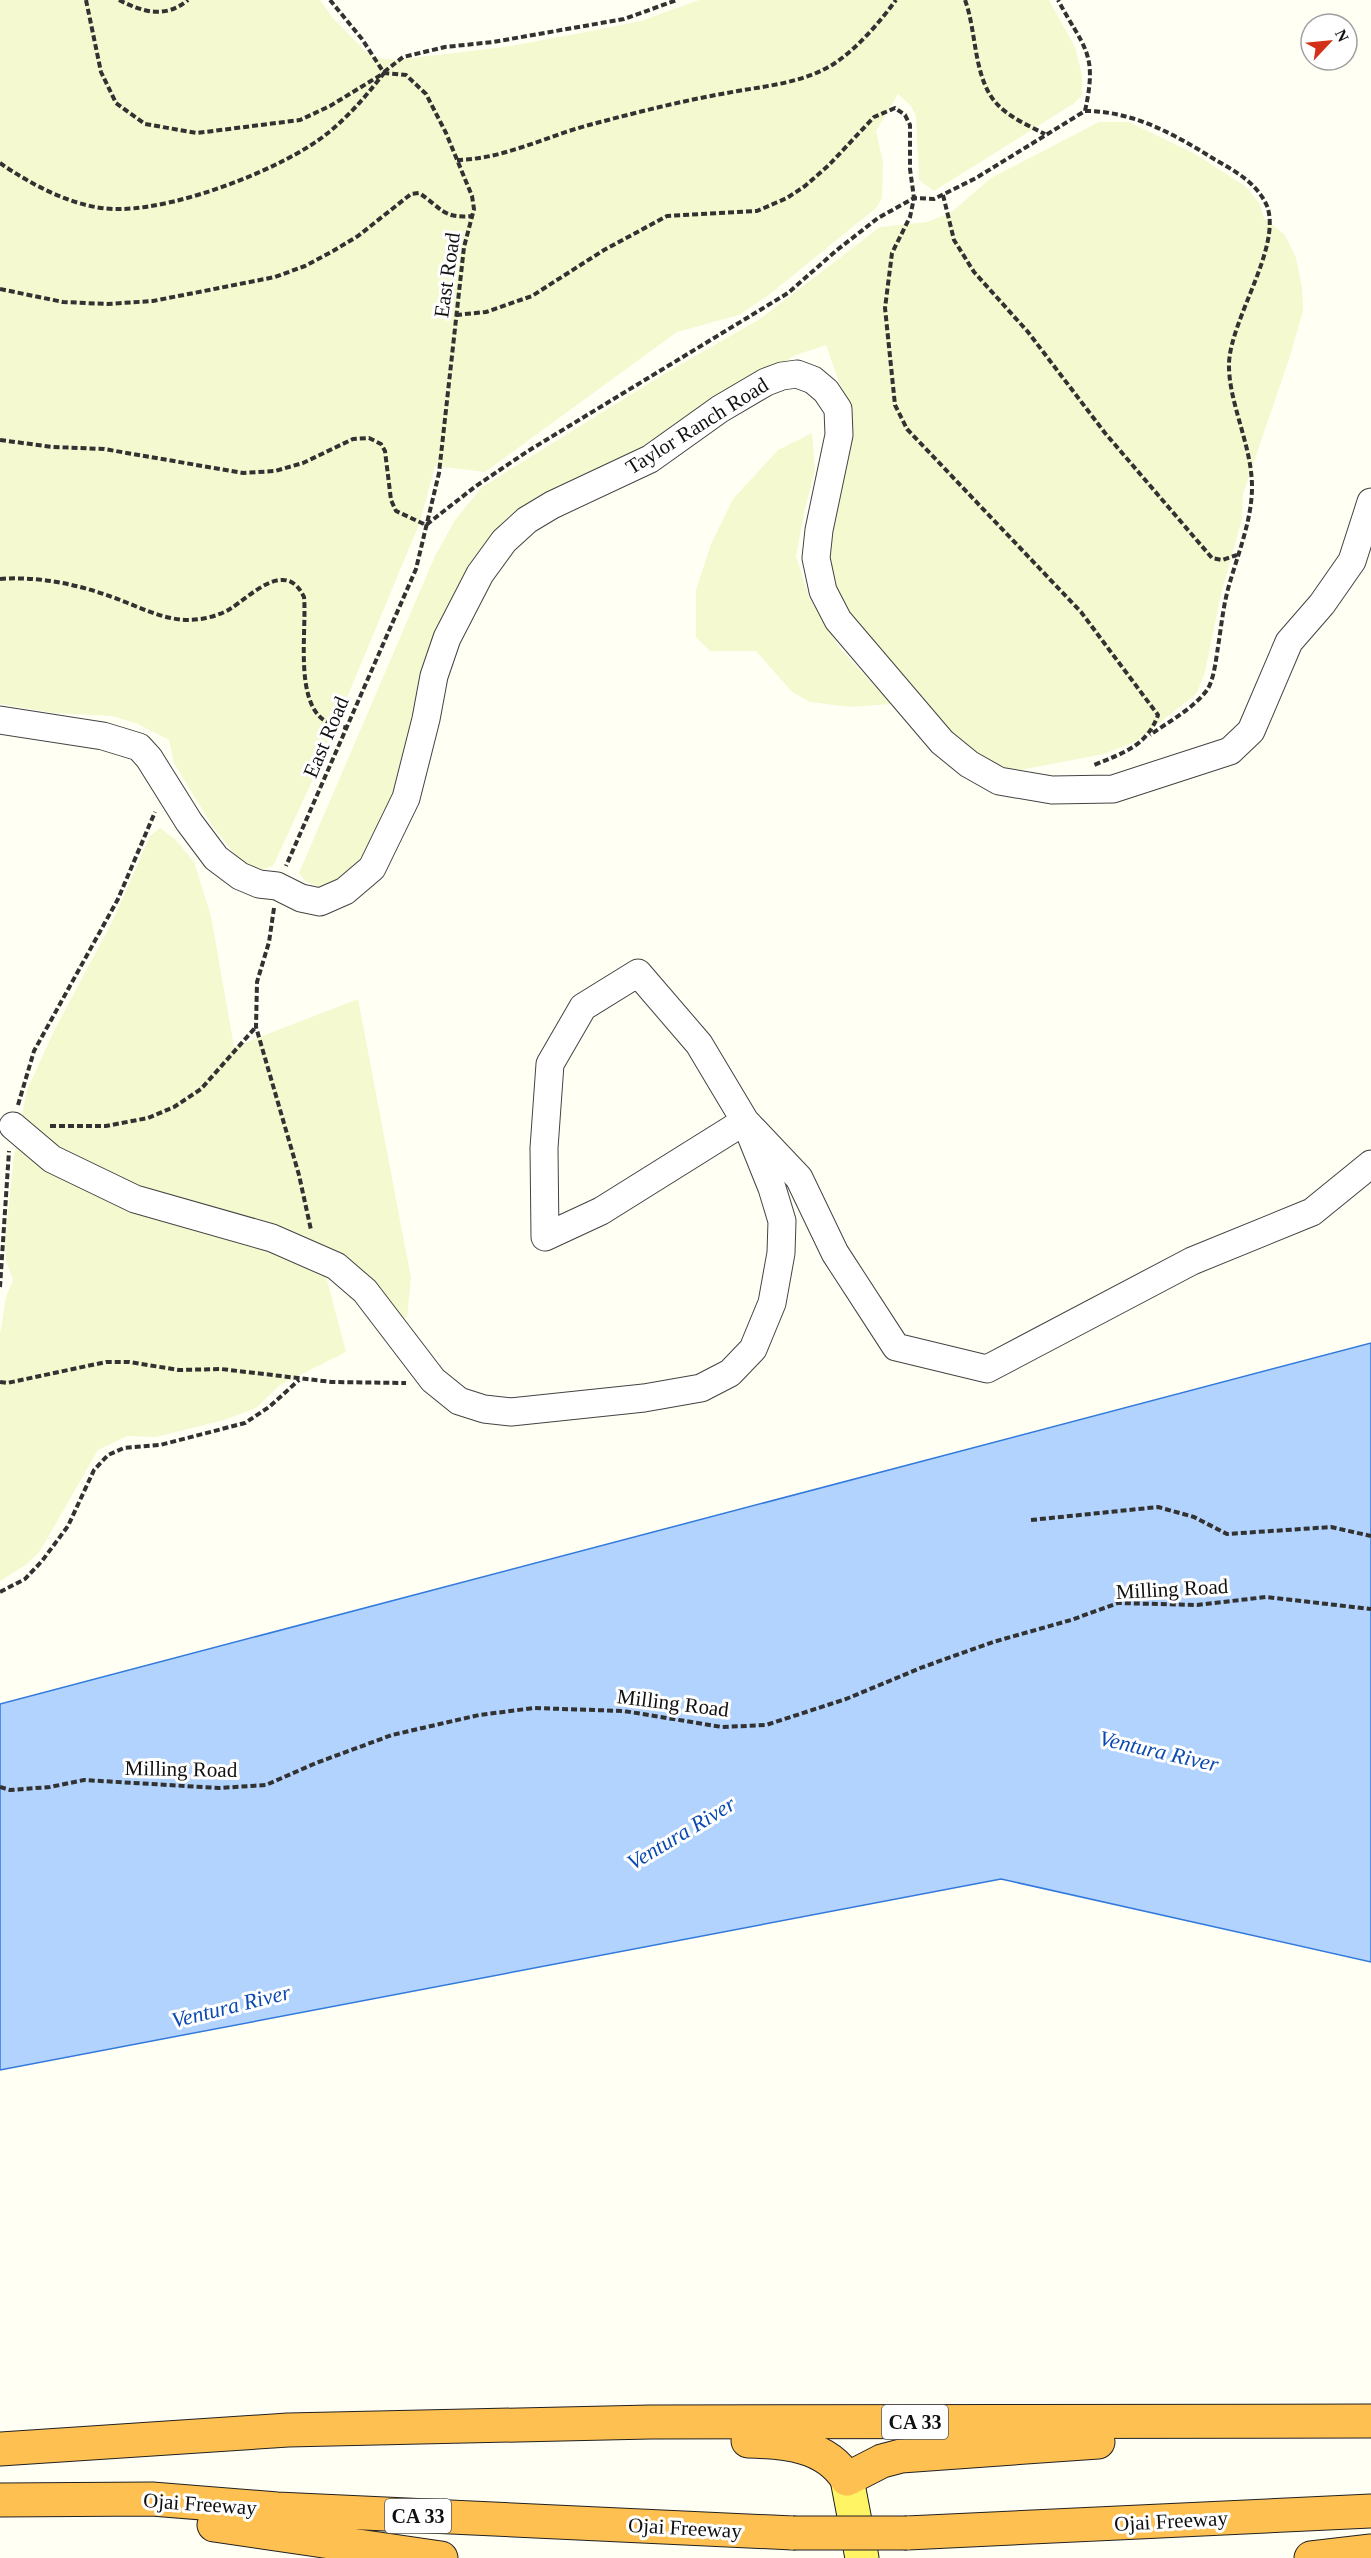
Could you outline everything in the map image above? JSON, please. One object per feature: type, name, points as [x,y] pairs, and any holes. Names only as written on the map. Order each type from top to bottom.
[{"type":"highway","name":"CA 33","points":[[0,2449],[288,2430],[650,2422],[1371,2421]]},
{"type":"highway","points":[[650,2422],[694,2439],[762,2441],[801,2446],[827,2456],[839,2466],[847,2479],[882,2461],[901,2456],[1114,2441],[1179,2422]]},
{"type":"highway","points":[[43,2499],[441,2558]]},
{"type":"highway","name":"Ojai Freeway","points":[[0,2500],[152,2499],[277,2509],[793,2533],[908,2533],[1371,2511]]},
{"type":"highway","points":[[1311,2558],[1371,2551]]},
{"type":"main road","points":[[847,2479],[862,2558]]},
{"type":"street","name":"Taylor Ranch Road","points":[[0,720],[103,736],[139,747],[150,758],[189,822],[216,858],[240,876],[259,884],[277,886],[301,898],[320,902],[345,891],[372,868],[406,798],[426,719],[434,676],[447,638],[480,574],[504,541],[527,520],[552,505],[650,459],[720,409],[774,379],[797,374],[813,380],[826,392],[837,409],[839,435],[819,530],[816,558],[823,591],[838,620],[942,742],[969,764],[999,781],[1052,790],[1113,789],[1230,751],[1251,732],[1289,642],[1322,604],[1352,561],[1371,502]]},
{"type":"street","points":[[14,1126],[52,1159],[135,1199],[272,1238],[336,1266],[365,1291],[433,1380],[459,1401],[484,1409],[511,1412],[644,1398],[701,1388],[730,1373],[753,1349],[772,1303],[781,1253],[782,1221],[772,1188],[744,1121],[699,1044],[638,973],[583,1006],[550,1064],[544,1148],[545,1237],[600,1211],[744,1121]]},
{"type":"street","points":[[744,1121],[799,1178],[835,1253],[896,1347],[987,1369],[1192,1261],[1312,1212],[1371,1164]]},
{"type":"path","points":[[86,0],[101,72],[116,103],[145,124],[197,133],[300,120],[384,73],[403,57],[445,47],[493,42],[624,19],[677,0]]},
{"type":"path","points":[[119,0],[142,11],[163,13],[188,0]]},
{"type":"path","points":[[330,0],[362,39],[384,73]]},
{"type":"path","points":[[457,160],[501,155],[596,123],[725,93],[780,85],[802,78],[832,65],[856,46],[896,0]]},
{"type":"path","points":[[965,0],[984,81],[997,103],[1019,120],[1046,135]]},
{"type":"path","points":[[1058,0],[1083,40],[1089,57],[1090,75],[1084,111]]},
{"type":"path","points":[[0,163],[38,185],[83,204],[121,209],[169,202],[210,190],[298,153],[327,134],[357,108],[384,73]]},
{"type":"path","name":"East Road","points":[[317,1257],[299,1175],[256,1027],[257,982],[269,942],[277,886],[416,569],[439,473],[464,247],[474,209],[472,196],[457,160],[426,94],[406,75],[384,73]]},
{"type":"path","points":[[456,315],[486,312],[532,296],[604,249],[668,216],[757,211],[788,198],[806,186],[829,165],[874,117],[895,108],[905,115],[910,125],[910,169],[914,198],[910,217],[892,253],[885,308],[895,405],[907,429],[1081,612],[1126,670],[1158,715],[1149,735]]},
{"type":"path","points":[[0,440],[52,447],[104,449],[243,473],[275,471],[303,463],[353,439],[369,438],[381,444],[386,451],[391,500],[396,511],[426,525],[476,486],[528,451],[788,293],[878,218],[914,198],[934,199],[975,178],[1084,111],[1105,111],[1141,120],[1176,135],[1256,187],[1270,218],[1269,235],[1229,362],[1232,387],[1249,458],[1252,488],[1208,690],[1185,711],[1137,745],[1084,769]]},
{"type":"path","points":[[0,289],[63,302],[107,304],[153,301],[275,277],[305,266],[358,236],[411,194],[419,193],[442,212],[456,218],[472,216]]},
{"type":"path","points":[[942,195],[954,240],[974,272],[1028,332],[1105,434],[1212,558],[1222,560],[1237,555]]},
{"type":"path","points":[[0,579],[20,577],[67,584],[111,596],[174,620],[201,619],[228,611],[256,590],[277,580],[291,580],[299,586],[304,597],[306,695],[314,710],[326,722],[348,728]]},
{"type":"path","points":[[0,1287],[4,1202],[14,1126],[34,1051],[118,898],[142,837],[168,787]]},
{"type":"path","points":[[14,1126],[106,1126],[148,1118],[174,1107],[201,1089],[256,1027]]},
{"type":"path","points":[[0,1382],[8,1383],[106,1362],[129,1362],[179,1370],[233,1370],[300,1380],[404,1383],[433,1380]]},
{"type":"path","points":[[0,1592],[25,1579],[42,1561],[68,1526],[94,1470],[108,1455],[124,1448],[160,1445],[245,1423],[269,1407],[300,1380]]},
{"type":"path","points":[[1031,1520],[1158,1507],[1194,1517],[1227,1534],[1330,1527],[1371,1536]]},
{"type":"path","name":"Milling Road","points":[[0,1787],[10,1790],[50,1787],[84,1780],[219,1788],[266,1785],[316,1763],[392,1735],[479,1715],[534,1708],[624,1711],[722,1727],[766,1725],[846,1699],[923,1667],[993,1642],[1071,1620],[1118,1603],[1197,1605],[1266,1597],[1371,1609]]},
{"type":"green space","points":[[0,0],[320,0],[332,17],[365,51],[373,57],[395,60],[505,47],[586,32],[641,21],[699,0],[1049,0],[1075,47],[1082,74],[1082,95],[1073,104],[934,191],[919,180],[916,116],[911,106],[898,94],[876,131],[883,162],[882,198],[876,208],[770,294],[739,315],[677,332],[485,472],[435,466],[420,522],[314,777],[273,866],[260,870],[241,862],[213,827],[174,763],[169,740],[136,723],[112,716],[54,713],[0,704]]},
{"type":"green space","points":[[1099,122],[1129,122],[1195,154],[1245,186],[1260,204],[1264,218],[1285,235],[1296,258],[1302,287],[1303,311],[1243,494],[1242,519],[1221,594],[1205,672],[1197,693],[1135,742],[1104,754],[1020,770],[989,765],[964,750],[846,620],[826,564],[844,396],[826,345],[796,355],[506,529],[368,856],[337,882],[321,887],[306,882],[299,873],[435,556],[455,520],[482,487],[664,374],[760,319],[880,227],[928,222],[953,211],[991,178]]},
{"type":"green space","points":[[812,433],[815,470],[796,556],[809,597],[839,647],[891,704],[851,707],[810,702],[792,692],[756,651],[710,651],[696,637],[696,590],[711,544],[733,499],[778,450]]},
{"type":"green space","points":[[160,828],[175,839],[194,862],[211,916],[234,1047],[358,999],[411,1278],[407,1318],[396,1318],[322,1261],[346,1352],[280,1385],[256,1408],[224,1420],[156,1437],[127,1436],[98,1450],[40,1551],[27,1564],[0,1581],[0,1335],[6,1297],[13,1280],[6,1261],[5,1241],[14,1155],[27,1090],[54,1031],[112,922],[150,836]]},
{"type":"water","name":"Ventura River","points":[[1371,1343],[1371,1962],[1001,1879],[0,2070],[0,1704]]}]
